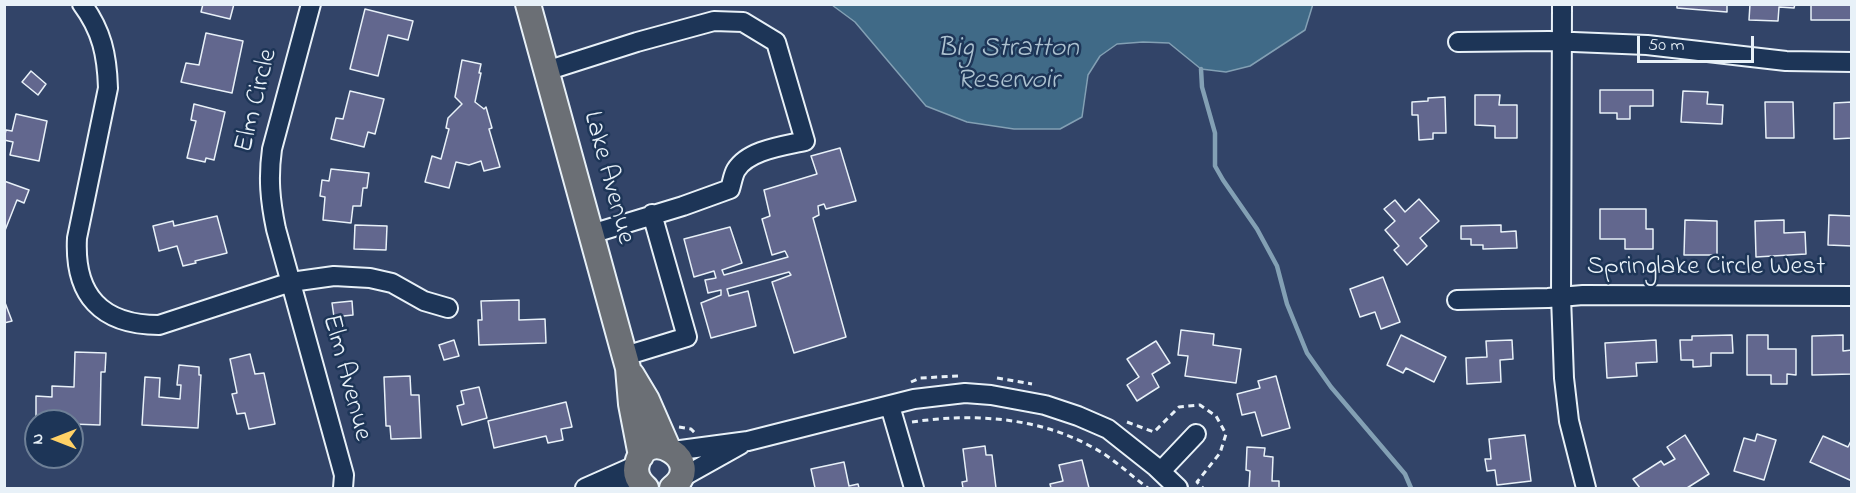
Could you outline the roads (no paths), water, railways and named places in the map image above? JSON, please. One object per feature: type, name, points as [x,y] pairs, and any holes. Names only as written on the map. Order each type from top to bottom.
[{"type":"main road","name":"Lake Avenue","points":[[528,4],[626,362],[639,460],[637,477],[646,488]]},
{"type":"main road","name":"Lake Avenue","points":[[626,362],[670,449],[681,463],[675,486]]},
{"type":"main road","points":[[639,460],[650,448],[656,446],[670,449]]},
{"type":"street","points":[[82,4],[102,40],[108,71],[108,87],[77,238],[77,269],[90,298],[103,310],[141,325],[159,325],[291,282],[334,276],[370,278],[392,283],[424,301],[448,308]]},
{"type":"street","name":"Elm Circle","points":[[291,282],[270,199],[269,174],[272,149],[311,4]]},
{"type":"street","points":[[1562,4],[1561,297],[1567,404],[1586,489]]},
{"type":"street","points":[[546,71],[637,42],[714,21],[743,22],[776,42],[804,141],[765,150],[749,158],[736,170],[730,189],[591,234]]},
{"type":"street","points":[[1458,42],[1549,41],[1647,45],[1786,61],[1851,62]]},
{"type":"street","points":[[626,362],[687,337],[652,214]]},
{"type":"street","name":"Elm Avenue","points":[[291,282],[344,475],[343,489]]},
{"type":"street","name":"Springlake Circle West","points":[[1456,300],[1583,295],[1851,296]]},
{"type":"street","points":[[670,449],[748,441],[914,399],[965,393],[999,396],[1045,405],[1108,429],[1161,471],[1178,489]]},
{"type":"street","points":[[890,406],[914,489]]},
{"type":"street","points":[[1161,471],[1196,434]]},
{"type":"street","points":[[675,486],[748,441]]},
{"type":"street","points":[[585,489],[639,460]]},
{"type":"street","points":[[615,489],[646,488]]},
{"type":"water","name":"Big Stratton Reservoir","points":[[1313,4],[1305,30],[1250,66],[1226,72],[1201,69],[1169,43],[1117,44],[1100,56],[1088,75],[1082,117],[1060,129],[1014,129],[967,122],[926,106],[855,22],[832,5]]},
{"type":"waterway","points":[[1201,69],[1202,87],[1215,133],[1215,166],[1257,229],[1277,266],[1287,304],[1307,353],[1331,387],[1405,474],[1411,488]]}]
